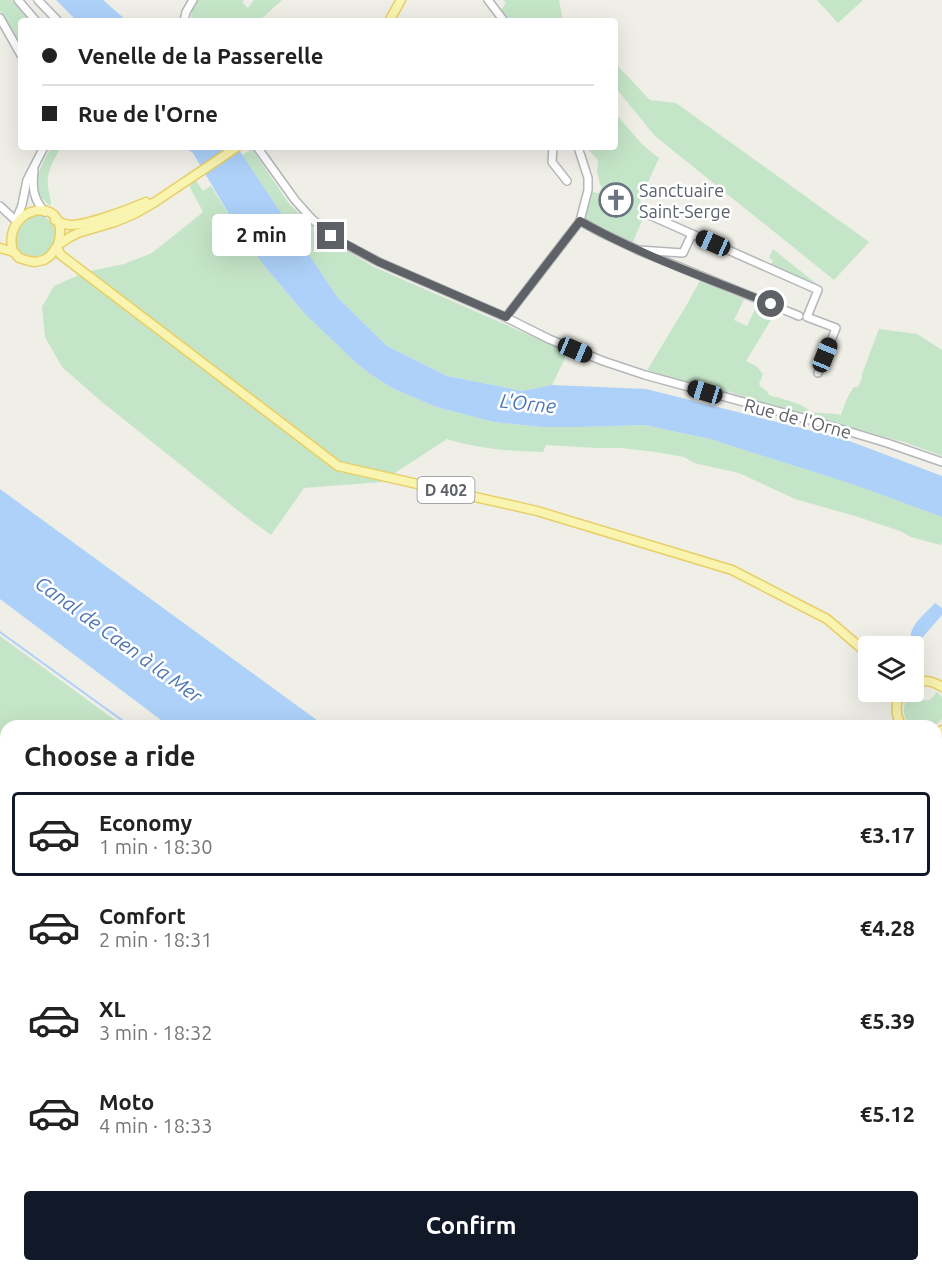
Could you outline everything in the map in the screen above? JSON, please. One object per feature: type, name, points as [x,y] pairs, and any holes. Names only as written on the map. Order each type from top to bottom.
[{"type":"main road","points":[[391,18],[401,0]]},
{"type":"main road","points":[[0,248],[14,252],[32,262],[44,260],[78,233],[108,225],[136,213],[232,150]]},
{"type":"main road","points":[[14,252],[8,240],[11,222],[28,210],[45,212],[55,220],[68,225],[80,224],[121,212],[168,192]]},
{"type":"main road","points":[[55,220],[60,232],[57,251]]},
{"type":"main road","name":"D 402","points":[[57,251],[338,466],[537,511],[732,570],[827,619],[858,645]]},
{"type":"main road","points":[[924,680],[940,683]]},
{"type":"main road","points":[[898,702],[896,708],[899,720]]},
{"type":"street","points":[[18,0],[33,18]]},
{"type":"street","points":[[38,0],[55,18]]},
{"type":"street","points":[[185,18],[193,0]]},
{"type":"street","points":[[488,0],[502,18]]},
{"type":"street","points":[[0,18],[18,50]]},
{"type":"street","points":[[0,206],[11,222],[22,205],[27,180],[43,150]]},
{"type":"street","name":"Rue de l'Orne","points":[[259,150],[295,200],[312,219],[331,236],[379,262],[603,361],[645,375],[817,422],[942,462]]},
{"type":"street","points":[[553,150],[552,162],[567,181]]},
{"type":"street","points":[[506,317],[580,221],[588,190],[588,178],[579,150]]},
{"type":"street","points":[[35,167],[33,192],[45,212]]},
{"type":"street","points":[[647,214],[818,290],[807,317],[836,328],[818,374]]},
{"type":"street","points":[[580,221],[638,250],[799,316]]},
{"type":"street","points":[[638,250],[683,253],[692,234]]},
{"type":"green space","points":[[0,0],[12,0],[27,18],[18,18],[18,44],[0,11]]},
{"type":"green space","points":[[198,0],[244,0],[242,2],[248,8],[254,0],[282,0],[262,18],[191,18],[192,10]]},
{"type":"green space","points":[[503,0],[559,0],[562,18],[507,18],[501,10],[506,3]]},
{"type":"green space","points":[[817,0],[863,0],[838,23]]},
{"type":"green space","points":[[618,66],[650,100],[676,103],[869,242],[834,280],[655,136],[618,91]]},
{"type":"green space","points":[[618,116],[641,143],[659,158],[640,200],[642,207],[647,209],[632,244],[588,223],[585,218],[591,192],[599,193],[602,186],[597,171],[598,160],[589,150],[618,150]]},
{"type":"green space","points":[[50,150],[59,150],[48,175],[51,205],[36,193],[40,169]]},
{"type":"green space","points":[[253,150],[290,205],[328,240],[374,267],[568,352],[552,385],[522,391],[447,376],[387,346],[338,298],[242,155]]},
{"type":"green space","points":[[190,172],[203,191],[211,186],[237,228],[266,268],[305,314],[356,363],[394,389],[436,407],[494,422],[541,427],[644,425],[710,439],[856,485],[942,517],[942,543],[940,545],[911,537],[855,516],[795,499],[739,473],[694,463],[684,457],[621,448],[546,445],[543,452],[506,450],[447,439],[381,482],[304,488],[271,535],[102,402],[62,367],[45,337],[42,307],[54,286],[86,272],[124,264],[152,253],[203,212],[184,176]]},
{"type":"green space","points":[[37,214],[49,220],[55,229],[55,238],[45,255],[36,258],[25,256],[15,248],[17,222]]},
{"type":"green space","points":[[773,249],[819,286],[771,264],[773,260],[769,258]]},
{"type":"green space","points":[[701,279],[729,289],[728,293],[744,299],[734,320],[747,326],[759,301],[777,310],[746,361],[756,366],[763,374],[759,384],[769,395],[798,404],[810,412],[841,415],[850,393],[854,387],[858,387],[862,378],[879,329],[917,334],[942,350],[942,456],[907,443],[729,391],[727,395],[647,372]]},
{"type":"green space","points":[[0,636],[115,720],[0,720]]},
{"type":"green space","points":[[937,692],[942,697],[942,719],[906,719],[905,702],[930,700]]},
{"type":"water","points":[[56,0],[103,0],[124,18],[74,18]]},
{"type":"water","name":"L'Orne","points":[[188,150],[239,150],[338,298],[387,346],[447,376],[522,391],[552,385],[646,389],[844,439],[942,476],[942,517],[855,485],[710,439],[644,425],[541,427],[494,422],[436,407],[394,389],[356,363],[305,314],[240,233],[193,153]]},
{"type":"water","name":"Canal de Caen à la Mer","points":[[0,489],[317,720],[161,720],[0,599]]},
{"type":"water","points":[[935,603],[942,608],[942,615],[924,636],[911,636],[912,630]]},
{"type":"waterway","points":[[0,632],[122,720]]},
{"type":"place","name":"Sanctuaire Saint-Serge","points":[[616,200]]},
{"type":"route","points":[[331,236],[379,262],[506,317],[580,221],[638,250],[771,304]]}]
